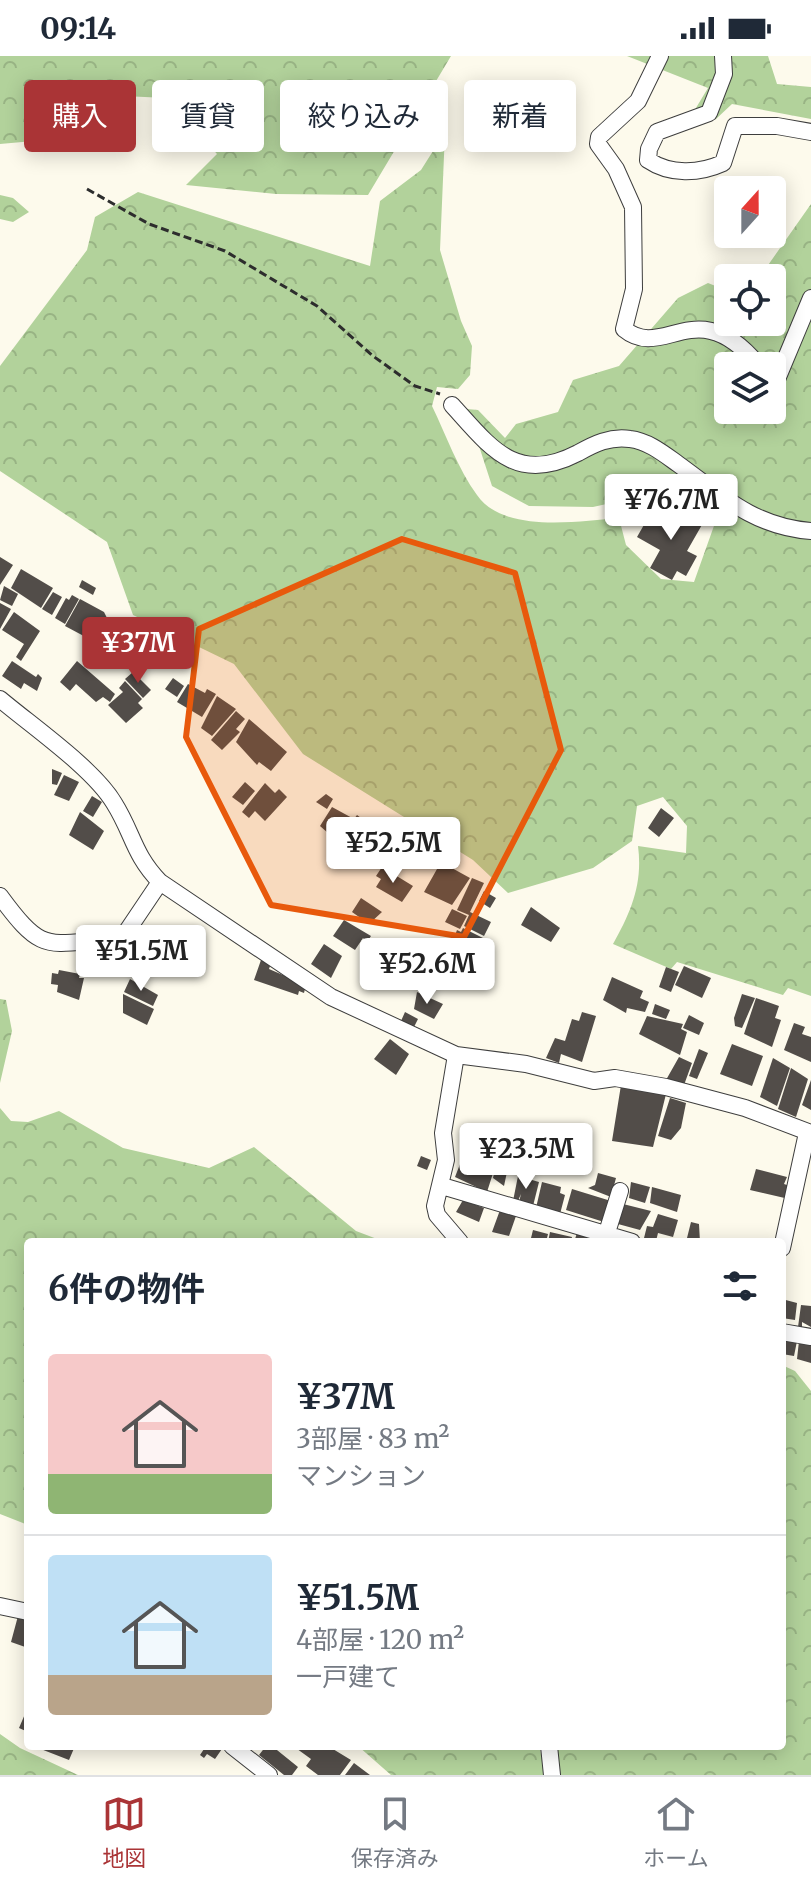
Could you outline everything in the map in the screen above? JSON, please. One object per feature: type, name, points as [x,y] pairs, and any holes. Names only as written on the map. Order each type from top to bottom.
[{"type":"street","points":[[660,56],[638,101],[599,137],[598,144],[616,169],[633,207],[634,289],[624,329],[632,336],[647,338],[713,328],[740,343],[747,352]]},
{"type":"street","points":[[723,56],[724,74],[709,113],[657,132],[649,149],[648,160],[659,168],[681,171],[709,169],[723,163],[735,126],[777,126],[811,132]]},
{"type":"street","points":[[786,358],[811,298]]},
{"type":"street","points":[[452,405],[496,454],[522,463],[554,465],[604,440],[630,439],[656,449],[754,519],[811,531]]},
{"type":"street","points":[[0,699],[85,771],[114,802],[140,861],[160,882],[331,997],[456,1055],[526,1064],[594,1081],[615,1078],[666,1087],[745,1108],[809,1133],[784,1238]]},
{"type":"street","points":[[0,896],[25,930],[37,940],[50,943],[116,939],[125,934],[160,882]]},
{"type":"street","points":[[456,1055],[443,1133],[446,1160],[435,1206],[437,1215],[457,1238]]},
{"type":"street","points":[[442,1186],[606,1238],[620,1191]]},
{"type":"street","points":[[786,1333],[811,1337]]},
{"type":"street","points":[[0,1606],[24,1611]]},
{"type":"street","points":[[235,1750],[246,1768],[269,1775]]},
{"type":"street","points":[[549,1750],[552,1775]]},
{"type":"path","points":[[87,189],[149,224],[225,251],[317,306],[373,356],[415,386],[439,393],[452,405]]},
{"type":"highlighted area","points":[[402,539],[515,573],[561,750],[464,937],[271,905],[186,737],[199,629]]},
{"type":"green space","points":[[0,56],[451,56],[437,80],[280,80],[280,152],[394,152],[368,195],[276,194],[186,185],[217,154],[215,152],[264,152],[264,80],[152,80],[152,97],[136,97],[136,80],[24,80],[24,142],[0,144]]},
{"type":"green space","points":[[627,56],[768,56],[777,84],[811,87],[811,119],[732,104],[716,119],[682,131],[708,88]]},
{"type":"green space","points":[[432,152],[444,152],[440,250],[461,321],[472,346],[470,375],[458,389],[437,387],[432,406],[458,463],[477,495],[489,507],[523,520],[564,522],[619,518],[626,545],[661,579],[694,582],[715,523],[683,501],[656,493],[593,507],[529,506],[492,486],[467,409],[478,410],[505,438],[516,424],[558,412],[573,380],[619,366],[678,298],[708,283],[714,285],[714,336],[786,336],[786,264],[769,264],[780,248],[786,248],[786,240],[811,204],[811,996],[788,988],[783,995],[677,962],[671,969],[613,944],[634,897],[639,873],[638,846],[686,853],[687,826],[663,797],[637,806],[632,841],[593,868],[508,893],[473,860],[303,754],[234,664],[133,615],[107,542],[0,471],[0,366],[87,250],[95,217],[138,192],[370,266],[380,201],[421,170]]},
{"type":"green space","points":[[0,195],[13,198],[29,212],[13,222],[0,219]]},
{"type":"green space","points":[[0,999],[6,1000],[12,1031],[0,1083]]},
{"type":"green space","points":[[0,1108],[11,1121],[28,1122],[59,1111],[123,1148],[209,1168],[254,1147],[356,1231],[374,1238],[24,1238],[24,1523],[0,1514]]},
{"type":"green space","points":[[786,1367],[795,1371],[811,1391],[811,1775],[555,1775],[552,1750],[786,1750]]},
{"type":"green space","points":[[0,1734],[20,1748],[78,1775],[0,1775]]},
{"type":"green space","points":[[363,1750],[540,1750],[546,1775],[391,1775]]},
{"type":"building","points":[[653,509],[673,521],[679,510],[703,523],[687,551],[697,556],[686,576],[677,571],[672,580],[650,568],[660,550],[637,537]]},
{"type":"building","points":[[0,557],[13,565],[0,585]]},
{"type":"building","points":[[21,569],[53,588],[41,608],[11,588]]},
{"type":"building","points":[[82,580],[96,588],[93,595],[79,587]]},
{"type":"building","points":[[4,586],[18,594],[12,606],[0,600]]},
{"type":"building","points":[[53,592],[62,597],[52,615],[42,609]]},
{"type":"building","points":[[72,595],[79,599],[65,624],[55,618],[66,598],[69,600]]},
{"type":"building","points":[[80,599],[104,612],[108,620],[95,642],[65,626]]},
{"type":"building","points":[[0,603],[11,609],[0,629]]},
{"type":"building","points":[[14,612],[40,631],[21,661],[16,657],[24,644],[2,630]]},
{"type":"building","points":[[91,651],[99,659],[91,667],[83,660]]},
{"type":"building","points":[[12,661],[42,678],[37,691],[24,683],[21,689],[2,676]]},
{"type":"building","points":[[77,661],[115,694],[110,702],[103,697],[96,702],[76,684],[70,691],[60,682]]},
{"type":"building","points":[[133,672],[151,690],[143,698],[125,679]]},
{"type":"building","points":[[173,678],[184,686],[177,697],[165,689]]},
{"type":"building","points":[[125,681],[142,699],[138,703],[143,708],[126,723],[108,705],[123,692],[119,688]]},
{"type":"building","points":[[188,684],[205,693],[207,689],[216,694],[202,717],[177,702]]},
{"type":"building","points":[[217,696],[236,709],[212,736],[201,728]]},
{"type":"building","points":[[236,711],[245,719],[236,729],[240,732],[222,750],[211,740]]},
{"type":"building","points":[[249,719],[287,752],[271,771],[259,762],[257,765],[236,742]]},
{"type":"building","points":[[52,769],[62,773],[57,785],[52,784]]},
{"type":"building","points":[[64,775],[79,782],[69,801],[54,795]]},
{"type":"building","points":[[245,782],[255,791],[243,805],[232,797]]},
{"type":"building","points":[[265,783],[275,793],[279,789],[287,797],[265,821],[255,811],[249,818],[242,812]]},
{"type":"building","points":[[326,794],[333,799],[327,809],[316,802]]},
{"type":"building","points":[[92,796],[102,802],[93,817],[83,811]]},
{"type":"building","points":[[332,807],[354,819],[357,815],[361,818],[356,823],[358,825],[362,819],[379,830],[374,838],[366,832],[355,848],[347,843],[344,847],[320,826]]},
{"type":"building","points":[[661,808],[674,818],[659,837],[648,828]]},
{"type":"building","points":[[80,812],[104,831],[93,850],[69,835]]},
{"type":"building","points":[[393,838],[406,846],[400,855],[387,847]]},
{"type":"building","points":[[343,854],[351,860],[344,869],[336,863]]},
{"type":"building","points":[[441,862],[470,878],[452,905],[424,892]]},
{"type":"building","points":[[382,867],[413,886],[402,902],[376,887],[381,879],[376,876]]},
{"type":"building","points":[[472,878],[484,883],[470,912],[491,922],[484,936],[464,926],[469,915],[457,910]]},
{"type":"building","points":[[484,891],[496,898],[490,908],[479,901]]},
{"type":"building","points":[[361,898],[382,912],[369,924],[352,912]]},
{"type":"building","points":[[531,907],[560,928],[551,942],[521,925]]},
{"type":"building","points":[[452,909],[467,916],[460,929],[445,922]]},
{"type":"building","points":[[344,920],[371,936],[367,942],[363,938],[355,950],[333,936]]},
{"type":"building","points":[[463,928],[485,939],[472,966],[449,951],[457,930],[461,932]]},
{"type":"building","points":[[324,944],[342,956],[331,978],[311,964]]},
{"type":"building","points":[[261,960],[271,963],[269,969],[306,985],[304,993],[299,991],[298,995],[254,980]]},
{"type":"building","points":[[684,966],[711,978],[702,998],[675,985]]},
{"type":"building","points":[[666,967],[679,972],[671,992],[659,987]]},
{"type":"building","points":[[59,970],[80,974],[79,978],[84,978],[79,1000],[57,992],[58,985],[51,984],[52,973],[58,974]]},
{"type":"building","points":[[612,977],[643,991],[640,998],[649,1002],[645,1012],[627,1008],[626,1013],[603,1000]]},
{"type":"building","points":[[130,979],[158,995],[153,1006],[124,992]]},
{"type":"building","points":[[417,992],[443,1004],[434,1019],[414,1009]]},
{"type":"building","points":[[123,994],[154,1009],[147,1025],[123,1013]]},
{"type":"building","points":[[742,994],[755,998],[742,1028],[735,1026],[734,1018]]},
{"type":"building","points":[[756,998],[779,1006],[775,1018],[781,1020],[772,1047],[744,1034]]},
{"type":"building","points":[[655,1004],[670,1010],[666,1019],[652,1014]]},
{"type":"building","points":[[405,1012],[418,1019],[414,1027],[401,1021]]},
{"type":"building","points":[[582,1012],[596,1016],[582,1062],[561,1054],[559,1063],[546,1058],[555,1038],[565,1041],[572,1019],[579,1021]]},
{"type":"building","points":[[689,1015],[704,1023],[699,1035],[683,1028]]},
{"type":"building","points":[[647,1016],[683,1024],[681,1029],[687,1032],[680,1055],[639,1034]]},
{"type":"building","points":[[794,1023],[805,1027],[802,1034],[811,1037],[811,1062],[784,1050]]},
{"type":"building","points":[[390,1039],[409,1054],[396,1075],[374,1059]]},
{"type":"building","points":[[732,1044],[763,1056],[752,1086],[720,1074]]},
{"type":"building","points":[[699,1049],[708,1053],[697,1079],[689,1076]]},
{"type":"building","points":[[679,1057],[692,1063],[684,1085],[666,1080]]},
{"type":"building","points":[[773,1058],[790,1068],[777,1106],[760,1097]]},
{"type":"building","points":[[791,1068],[808,1079],[796,1117],[778,1109]]},
{"type":"building","points":[[811,1080],[811,1110],[802,1105]]},
{"type":"building","points":[[621,1085],[666,1094],[653,1147],[612,1141]]},
{"type":"building","points":[[670,1098],[686,1103],[681,1128],[671,1140],[658,1136]]},
{"type":"building","points":[[421,1156],[431,1160],[427,1170],[417,1166]]},
{"type":"building","points":[[462,1159],[494,1170],[487,1192],[455,1177]]},
{"type":"building","points":[[495,1169],[507,1172],[504,1186],[493,1178]]},
{"type":"building","points":[[756,1169],[787,1177],[784,1184],[793,1187],[789,1199],[750,1190]]},
{"type":"building","points":[[598,1173],[616,1178],[611,1197],[588,1188],[595,1185]]},
{"type":"building","points":[[518,1176],[539,1182],[533,1206],[519,1202],[521,1194],[517,1203],[513,1201]]},
{"type":"building","points":[[542,1182],[561,1187],[560,1193],[565,1195],[560,1214],[536,1208]]},
{"type":"building","points":[[631,1182],[650,1187],[645,1203],[629,1198]]},
{"type":"building","points":[[652,1187],[681,1195],[677,1212],[650,1203]]},
{"type":"building","points":[[572,1189],[611,1201],[604,1222],[566,1210]]},
{"type":"building","points":[[463,1200],[484,1208],[479,1222],[456,1212]]},
{"type":"building","points":[[623,1204],[651,1211],[640,1230],[618,1224]]},
{"type":"building","points":[[500,1210],[516,1216],[509,1236],[492,1232]]},
{"type":"building","points":[[658,1214],[678,1220],[673,1237],[658,1233],[657,1238],[644,1238],[647,1226],[653,1227]]},
{"type":"building","points":[[691,1222],[699,1224],[700,1238],[687,1238]]},
{"type":"building","points":[[533,1230],[548,1234],[547,1238],[531,1238]]},
{"type":"building","points":[[550,1232],[572,1237],[572,1238],[549,1238]]},
{"type":"building","points":[[577,1233],[594,1238],[575,1238]]},
{"type":"building","points":[[786,1300],[797,1303],[795,1320],[786,1319]]},
{"type":"building","points":[[801,1305],[811,1306],[811,1327],[802,1322],[802,1327],[798,1327]]},
{"type":"building","points":[[786,1339],[797,1341],[794,1356],[786,1355]]},
{"type":"building","points":[[799,1341],[811,1345],[811,1363],[797,1359]]},
{"type":"building","points":[[18,1616],[24,1618],[24,1647],[11,1642]]},
{"type":"building","points":[[43,1750],[73,1750],[69,1760]]},
{"type":"building","points":[[203,1750],[221,1750],[215,1759],[207,1754],[204,1758],[200,1755]]},
{"type":"building","points":[[263,1750],[277,1750],[298,1767],[292,1775],[284,1775],[259,1755]]},
{"type":"building","points":[[299,1750],[335,1750],[351,1760],[340,1775],[318,1775],[306,1766],[311,1759]]},
{"type":"building","points":[[354,1763],[370,1775],[345,1775]]}]
